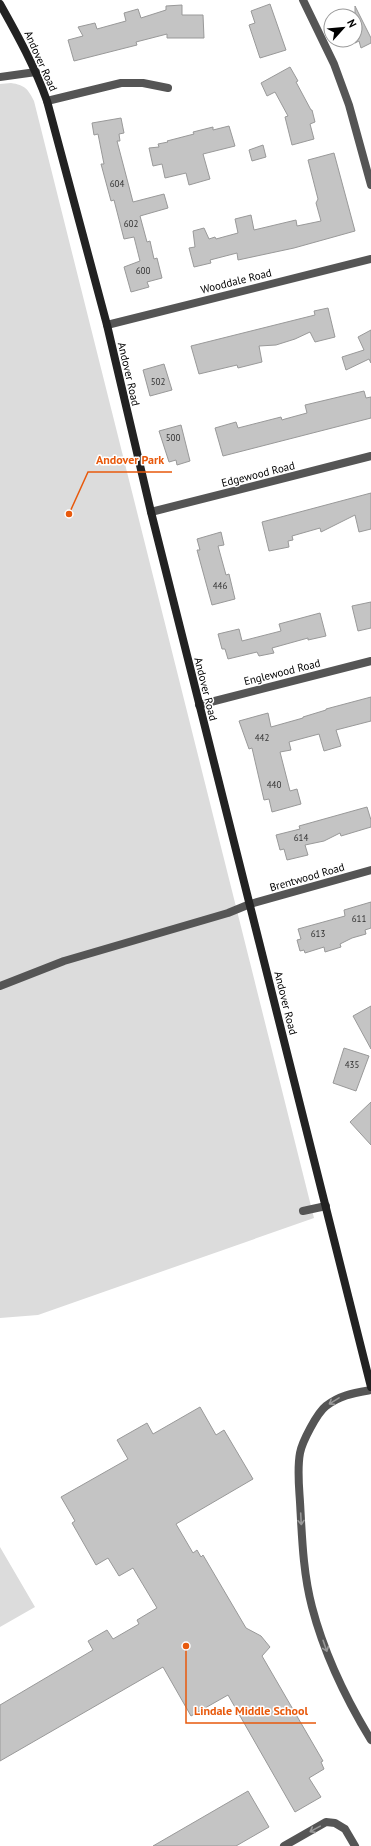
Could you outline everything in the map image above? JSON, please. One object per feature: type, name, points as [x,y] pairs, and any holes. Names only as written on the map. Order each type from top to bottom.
[{"type":"street","points":[[303,0],[334,64],[349,105],[371,185]]},
{"type":"street","name":"Andover Road","points":[[0,4],[21,40],[36,72],[47,101],[106,325],[199,705],[371,1387]]},
{"type":"street","points":[[0,77],[36,72]]},
{"type":"street","points":[[47,101],[121,84],[143,83],[168,88]]},
{"type":"street","name":"Wooddale Road","points":[[106,325],[371,259]]},
{"type":"street","name":"Edgewood Road","points":[[151,512],[371,456]]},
{"type":"street","name":"Englewood Road","points":[[199,705],[371,660]]},
{"type":"street","name":"Brentwood Road","points":[[0,986],[64,961],[228,913],[250,904],[371,870]]},
{"type":"street","points":[[303,1211],[326,1206]]},
{"type":"street","points":[[371,1390],[347,1394],[325,1407],[312,1426],[300,1453],[299,1480],[303,1553],[312,1607],[326,1650],[342,1687],[371,1740]]},
{"type":"street","points":[[284,1846],[326,1822],[336,1823],[345,1829],[355,1846]]},
{"type":"shaded area","points":[[11,83],[26,88],[34,101],[314,1218],[38,1315],[0,1318],[0,84]]},
{"type":"shaded area","points":[[0,1547],[35,1607],[0,1627]]},
{"type":"building","points":[[270,4],[286,50],[260,58],[249,25],[255,23],[251,11]]},
{"type":"building","points":[[182,5],[182,15],[203,15],[204,38],[167,38],[167,34],[136,42],[137,45],[74,61],[68,40],[83,36],[78,27],[95,23],[97,29],[126,21],[124,13],[138,9],[141,18],[166,10],[166,6]]},
{"type":"building","points":[[363,22],[371,38],[371,43],[363,47]]},
{"type":"building","points":[[290,67],[298,81],[296,82],[312,110],[315,122],[310,124],[314,139],[292,145],[285,117],[288,116],[275,92],[267,96],[261,83]]},
{"type":"building","points":[[121,118],[124,133],[119,134],[120,141],[117,141],[133,202],[164,194],[168,208],[140,216],[147,242],[150,241],[154,259],[157,258],[162,278],[147,282],[149,287],[131,292],[124,267],[140,261],[134,237],[124,239],[114,200],[111,201],[101,164],[104,164],[98,134],[94,135],[92,123]]},
{"type":"building","points":[[229,126],[235,146],[203,154],[210,179],[189,185],[186,173],[165,178],[162,164],[153,166],[149,148],[159,147],[158,144],[194,134],[193,132],[213,127],[213,130]]},
{"type":"building","points":[[263,145],[266,157],[252,161],[249,150]]},
{"type":"building","points":[[334,153],[355,231],[294,248],[238,260],[237,253],[210,260],[211,263],[194,267],[189,248],[195,247],[193,231],[204,228],[209,239],[215,237],[216,239],[238,233],[235,219],[251,215],[254,230],[296,220],[297,226],[321,221],[316,203],[318,199],[308,160]]},
{"type":"building","points":[[328,308],[335,337],[315,342],[310,332],[276,345],[259,346],[262,362],[238,368],[237,365],[199,374],[191,346],[315,315],[314,311]]},
{"type":"building","points":[[371,330],[371,363],[369,359],[346,370],[342,357],[364,350],[358,337]]},
{"type":"building","points":[[164,364],[172,390],[150,396],[143,370]]},
{"type":"building","points":[[364,391],[366,398],[371,397],[371,418],[223,456],[215,428],[236,422],[238,428],[281,417],[282,420],[307,413],[305,405]]},
{"type":"building","points":[[181,425],[190,461],[177,465],[176,460],[169,462],[159,431]]},
{"type":"building","points":[[371,493],[371,529],[359,532],[355,515],[321,532],[320,528],[292,536],[293,540],[288,541],[289,547],[269,551],[262,522]]},
{"type":"building","points":[[221,532],[224,545],[218,546],[226,575],[229,574],[235,599],[212,605],[197,550],[200,550],[197,539]]},
{"type":"building","points":[[371,602],[371,628],[358,631],[352,606]]},
{"type":"building","points":[[320,613],[326,636],[308,640],[308,638],[272,648],[274,653],[259,656],[257,652],[228,659],[225,649],[222,649],[218,634],[239,629],[242,641],[281,631],[279,624]]},
{"type":"building","points":[[371,697],[371,721],[336,730],[341,746],[324,751],[319,734],[289,742],[291,750],[280,752],[290,791],[297,789],[301,804],[272,812],[269,799],[264,800],[252,748],[249,749],[239,721],[268,713],[271,727],[303,718],[326,709]]},
{"type":"building","points":[[367,807],[371,820],[371,827],[341,836],[340,833],[324,841],[305,845],[308,855],[287,860],[284,849],[280,850],[276,835],[300,829],[299,826]]},
{"type":"building","points":[[371,902],[371,928],[365,930],[366,934],[352,938],[340,944],[341,947],[325,952],[324,947],[305,953],[304,950],[300,951],[297,940],[301,939],[298,929],[345,916],[344,910]]},
{"type":"building","points":[[371,1006],[371,1049],[353,1016]]},
{"type":"building","points":[[344,1048],[369,1056],[356,1091],[333,1083]]},
{"type":"building","points":[[371,1102],[371,1145],[350,1122]]},
{"type":"building","points":[[200,1407],[216,1435],[224,1430],[253,1479],[176,1524],[193,1553],[197,1550],[201,1557],[203,1555],[246,1628],[261,1636],[270,1647],[262,1656],[323,1761],[321,1762],[324,1769],[309,1778],[321,1797],[295,1812],[228,1695],[191,1716],[163,1667],[0,1761],[0,1705],[93,1650],[88,1641],[107,1630],[113,1639],[139,1624],[137,1620],[157,1608],[133,1568],[119,1576],[108,1558],[96,1565],[72,1523],[75,1521],[61,1497],[128,1459],[117,1440],[147,1423],[153,1434]]},
{"type":"building","points":[[248,1791],[269,1827],[236,1846],[153,1846]]},
{"type":"place","name":"Andover Park","points":[[69,514]]},
{"type":"place","name":"Lindale Middle School","points":[[186,1646]]}]
